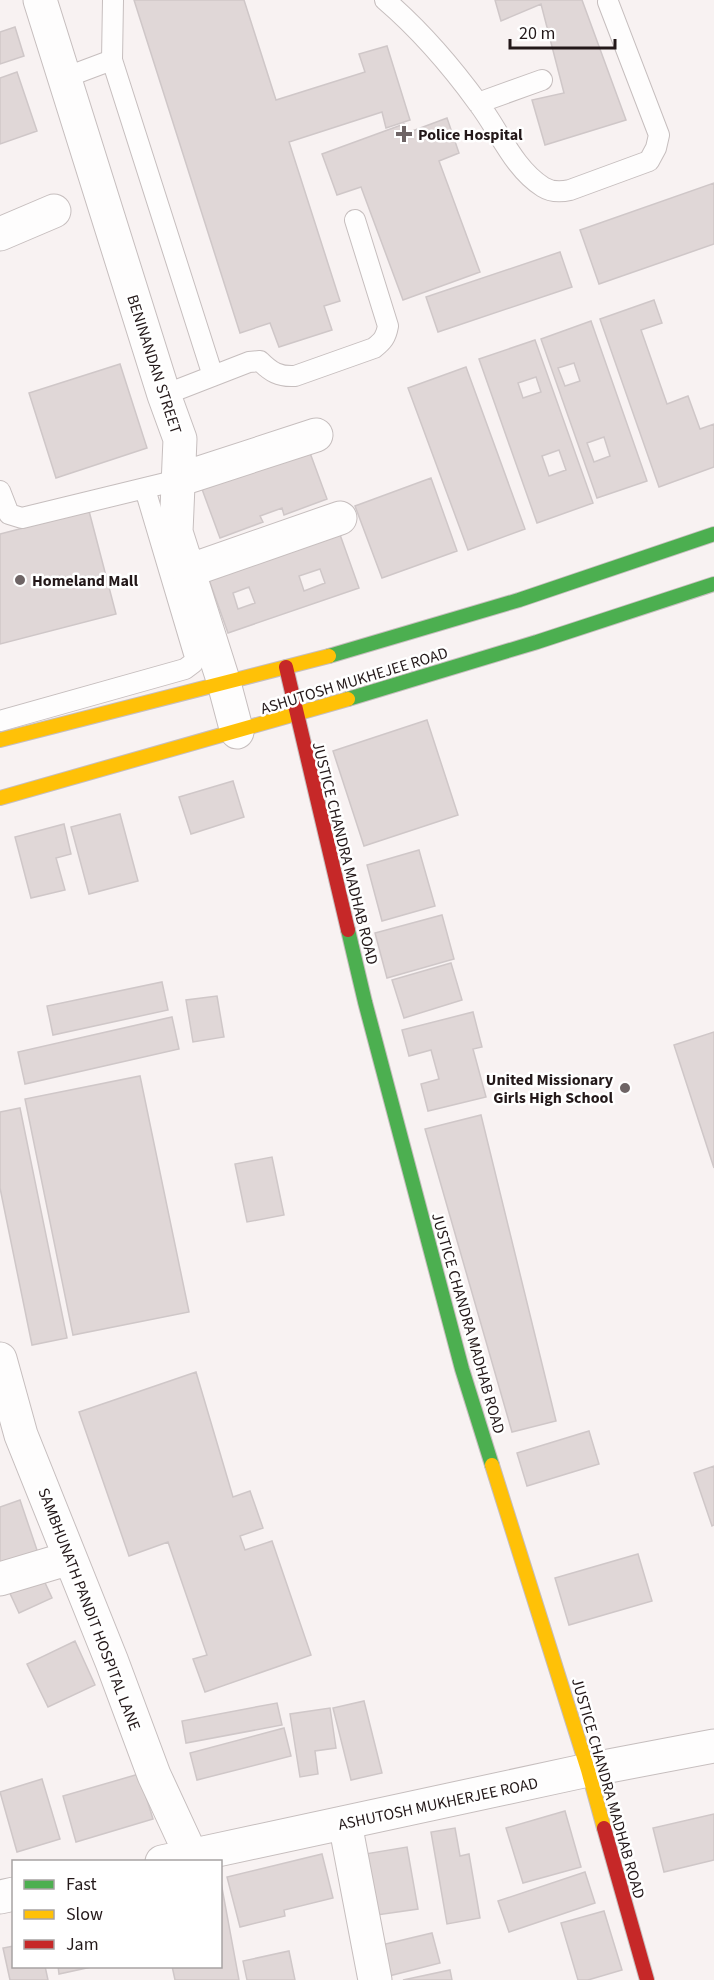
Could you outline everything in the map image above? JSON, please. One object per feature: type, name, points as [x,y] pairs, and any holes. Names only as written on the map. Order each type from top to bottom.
[{"type":"main road","name":"ASHUTOSH MUKHEJEE ROAD","points":[[0,740],[286,667],[489,610],[714,534]]},
{"type":"main road","name":"ASHUTOSH MUKHEJEE ROAD","points":[[0,798],[296,715],[612,619],[714,584]]},
{"type":"main road","name":"JUSTICE CHANDRA MADHAB ROAD","points":[[286,667],[365,1002],[462,1369],[588,1770],[647,1980]]},
{"type":"street","name":"BENINANDAN STREET","points":[[40,0],[164,395],[180,439],[176,532],[224,683],[237,732]]},
{"type":"street","points":[[0,234],[54,211]]},
{"type":"street","points":[[178,480],[316,435]]},
{"type":"street","points":[[188,571],[340,518]]},
{"type":"street","name":"SAMBHUNATH PANDIT HOSPITAL LANE","points":[[0,1359],[21,1435],[154,1775],[176,1858]]},
{"type":"street","points":[[0,1579],[70,1558]]},
{"type":"street","name":"ASHUTOSH MUKHERJEE ROAD","points":[[176,1858],[588,1770],[714,1746]]},
{"type":"street","points":[[345,1822],[375,1980]]},
{"type":"lane","points":[[113,0],[112,60],[213,376]]},
{"type":"lane","points":[[385,0],[443,58],[478,103],[514,158],[531,177],[544,188],[560,192],[649,161],[656,148],[659,135],[608,2]]},
{"type":"lane","points":[[63,78],[112,60]]},
{"type":"lane","points":[[478,103],[542,80]]},
{"type":"lane","points":[[164,395],[249,362],[260,361],[270,372],[283,377],[295,376],[374,348],[383,341],[387,335],[388,326],[355,220]]},
{"type":"lane","points":[[0,491],[9,514],[22,518],[178,480]]},
{"type":"lane","points":[[0,721],[185,669],[193,663],[195,657],[145,489]]},
{"type":"building","points":[[134,0],[244,0],[276,100],[365,72],[359,54],[387,46],[410,120],[386,128],[382,112],[289,142],[340,301],[324,306],[332,330],[279,347],[270,323],[240,333]]},
{"type":"building","points":[[495,0],[582,0],[626,120],[545,145],[532,100],[564,93],[541,4],[501,21]]},
{"type":"building","points":[[15,27],[24,56],[0,64],[0,32]]},
{"type":"building","points":[[17,72],[37,131],[0,144],[0,78]]},
{"type":"building","points":[[447,118],[459,153],[439,161],[480,272],[403,300],[361,187],[337,195],[322,154],[404,124],[407,133]]},
{"type":"building","points":[[714,183],[714,244],[599,284],[580,230]]},
{"type":"building","points":[[560,252],[572,287],[438,332],[426,297]]},
{"type":"building","points":[[654,300],[662,323],[641,330],[667,404],[688,396],[700,429],[714,424],[714,467],[659,487],[600,319]]},
{"type":"building","points":[[591,321],[647,481],[597,498],[541,339]],"holes":[[[574,363],[580,381],[565,386],[558,368]],[[604,437],[610,456],[594,462],[587,443]]]},
{"type":"building","points":[[535,340],[593,503],[537,523],[479,359]],"holes":[[[536,377],[541,392],[523,398],[518,383]],[[559,450],[566,470],[549,476],[542,456]]]},
{"type":"building","points":[[120,364],[147,448],[56,478],[29,393]]},
{"type":"building","points":[[466,367],[525,529],[468,550],[408,388]]},
{"type":"building","points":[[306,442],[327,499],[284,515],[282,508],[260,516],[263,522],[220,538],[199,481]]},
{"type":"building","points":[[431,478],[457,551],[382,578],[355,506]]},
{"type":"building","points":[[89,511],[116,614],[0,644],[0,534]]},
{"type":"building","points":[[338,529],[359,588],[228,633],[207,574]],"holes":[[[320,569],[325,583],[304,591],[299,576]],[[249,587],[255,603],[238,609],[233,593]]]},
{"type":"building","points":[[427,720],[458,815],[364,846],[333,751]]},
{"type":"building","points":[[233,781],[244,817],[191,834],[179,797]]},
{"type":"building","points":[[120,814],[138,881],[89,894],[71,827]]},
{"type":"building","points":[[64,824],[71,854],[56,858],[65,890],[31,898],[15,837]]},
{"type":"building","points":[[419,850],[435,906],[382,921],[367,865]]},
{"type":"building","points":[[442,915],[454,959],[387,978],[375,933]]},
{"type":"building","points":[[451,963],[462,1000],[404,1018],[392,980]]},
{"type":"building","points":[[162,982],[168,1010],[53,1035],[47,1006]]},
{"type":"building","points":[[217,996],[224,1037],[193,1042],[186,1000]]},
{"type":"building","points":[[473,1012],[482,1047],[473,1049],[486,1097],[428,1111],[421,1084],[439,1079],[431,1050],[409,1056],[402,1030]]},
{"type":"building","points":[[172,1017],[179,1049],[25,1084],[18,1052]]},
{"type":"building","points":[[714,1032],[714,1168],[674,1045]]},
{"type":"building","points":[[140,1076],[189,1312],[73,1335],[25,1099]]},
{"type":"building","points":[[20,1108],[67,1338],[32,1345],[0,1188],[0,1112]]},
{"type":"building","points":[[481,1115],[556,1421],[512,1432],[425,1129]]},
{"type":"building","points":[[272,1157],[284,1215],[247,1222],[235,1164]]},
{"type":"building","points":[[196,1372],[233,1497],[250,1491],[263,1528],[240,1536],[245,1550],[272,1541],[311,1655],[205,1692],[193,1659],[207,1655],[168,1542],[129,1556],[79,1412]]},
{"type":"building","points":[[589,1431],[599,1464],[527,1486],[517,1453]]},
{"type":"building","points":[[714,1466],[714,1525],[712,1526],[694,1473]]},
{"type":"building","points":[[20,1500],[40,1559],[0,1572],[0,1507]]},
{"type":"building","points":[[638,1554],[652,1601],[569,1625],[555,1578]]},
{"type":"building","points":[[41,1574],[52,1598],[19,1613],[8,1589]]},
{"type":"building","points":[[75,1641],[95,1685],[48,1707],[27,1664]]},
{"type":"building","points":[[364,1701],[382,1773],[351,1780],[333,1708]]},
{"type":"building","points":[[277,1703],[282,1725],[186,1743],[182,1721]]},
{"type":"building","points":[[330,1708],[336,1748],[315,1751],[318,1774],[300,1777],[290,1714]]},
{"type":"building","points":[[284,1728],[291,1756],[197,1780],[190,1753]]},
{"type":"building","points":[[139,1774],[153,1819],[76,1842],[63,1796]]},
{"type":"building","points":[[42,1779],[60,1839],[17,1852],[0,1792]]},
{"type":"building","points":[[565,1811],[581,1867],[523,1883],[506,1828]]},
{"type":"building","points":[[714,1814],[714,1860],[664,1872],[653,1828]]},
{"type":"building","points":[[455,1828],[460,1856],[469,1854],[480,1918],[447,1924],[431,1832]]},
{"type":"building","points":[[407,1847],[418,1909],[370,1916],[359,1855]]},
{"type":"building","points":[[322,1854],[333,1898],[284,1910],[285,1916],[240,1927],[227,1877]]},
{"type":"building","points":[[585,1872],[595,1903],[509,1932],[498,1901]]},
{"type":"building","points":[[222,1888],[239,1980],[175,1980],[172,1968],[222,1968]]},
{"type":"building","points":[[604,1911],[622,1970],[588,1980],[578,1980],[561,1923]]},
{"type":"building","points":[[432,1933],[440,1963],[385,1977],[377,1946]]},
{"type":"building","points":[[12,1946],[12,1968],[45,1968],[48,1980],[10,1980],[3,1948]]},
{"type":"building","points":[[289,1951],[295,1980],[247,1980],[243,1961]]},
{"type":"building","points":[[58,1968],[87,1968],[59,1974]]},
{"type":"building","points":[[450,1970],[452,1980],[403,1980]]},
{"type":"traffic: fast","points":[[329,656],[519,600],[714,534]]},
{"type":"traffic: fast","points":[[348,699],[537,642],[714,584]]},
{"type":"traffic: fast","points":[[348,930],[462,1369],[492,1465]]},
{"type":"traffic: slow","points":[[0,740],[329,656]]},
{"type":"traffic: slow","points":[[0,798],[348,699]]},
{"type":"traffic: slow","points":[[492,1465],[588,1770],[604,1828]]},
{"type":"traffic: jam","points":[[286,667],[348,930]]},
{"type":"traffic: jam","points":[[604,1828],[647,1980]]},
{"type":"place","name":"Police Hospital","points":[[404,134]]},
{"type":"place","name":"Homeland Mall","points":[[20,580]]},
{"type":"place","name":"United Missionary Girls High School","points":[[625,1088]]}]
